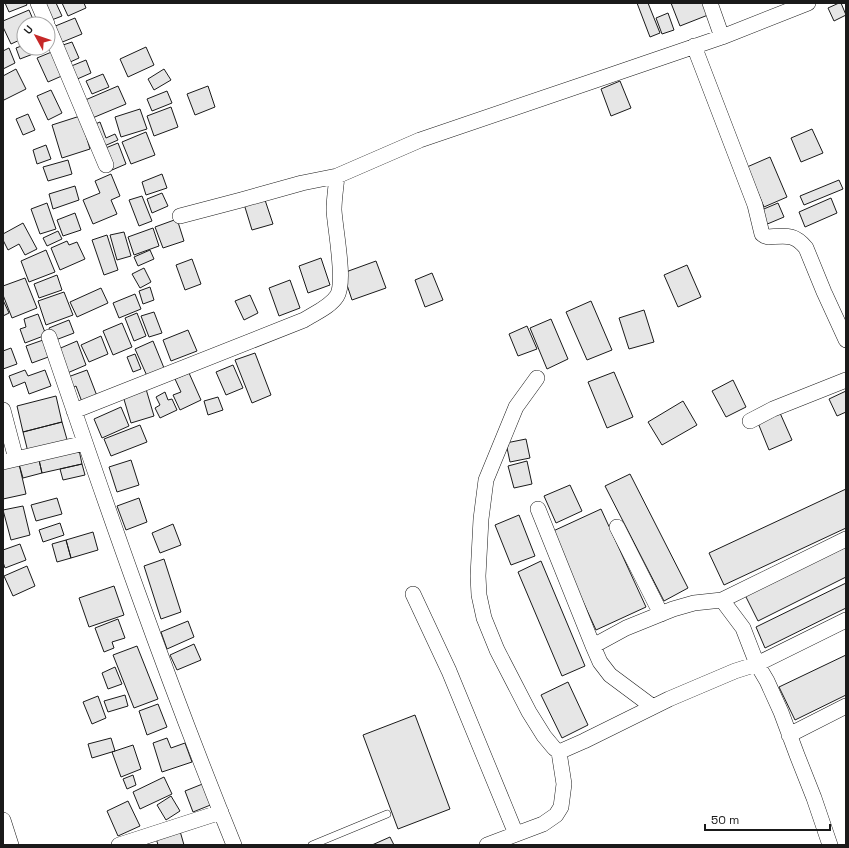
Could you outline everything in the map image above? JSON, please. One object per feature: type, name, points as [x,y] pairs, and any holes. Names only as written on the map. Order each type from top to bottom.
[{"type":"street","points":[[38,3],[43,16]]},
{"type":"street","points":[[710,3],[722,37]]},
{"type":"street","points":[[180,216],[302,183],[336,176],[420,140],[722,37],[808,3]]},
{"type":"street","points":[[56,46],[106,164]]},
{"type":"street","points":[[694,46],[755,205],[762,234],[768,237],[791,236],[802,243],[806,248],[846,340]]},
{"type":"street","points":[[74,412],[304,320],[328,305],[337,296],[340,285],[334,209],[336,176]]},
{"type":"street","points":[[49,337],[74,412],[176,697],[234,845]]},
{"type":"street","points":[[487,845],[543,824],[556,815],[561,807],[564,784],[559,752],[544,736],[529,712],[501,657],[484,618],[479,595],[478,576],[481,519],[486,480],[516,407],[537,378]]},
{"type":"street","points":[[750,421],[773,409],[846,380]]},
{"type":"street","points":[[3,410],[9,461],[86,443]]},
{"type":"street","points":[[538,510],[600,662],[610,675],[653,707]]},
{"type":"street","points":[[617,527],[661,614]]},
{"type":"street","points":[[593,646],[626,628],[673,609],[694,603],[722,600],[846,539]]},
{"type":"street","points":[[413,594],[449,671],[516,834]]},
{"type":"street","points":[[722,600],[743,628],[757,664],[767,681],[781,712],[814,798],[830,845]]},
{"type":"street","points":[[559,752],[653,707],[735,671],[757,664],[846,620]]},
{"type":"street","points":[[789,735],[846,706]]},
{"type":"street","points":[[119,845],[221,812]]},
{"type":"street","points":[[3,820],[11,845]]},
{"type":"lane","points":[[312,845],[387,814]]},
{"type":"building","points":[[5,3],[26,3],[27,5],[9,12]]},
{"type":"building","points":[[41,3],[56,3],[62,16],[56,18],[56,16],[47,16]]},
{"type":"building","points":[[62,3],[84,3],[86,8],[68,16]]},
{"type":"building","points":[[637,3],[648,3],[660,33],[650,37]]},
{"type":"building","points":[[671,3],[704,3],[708,15],[680,26]]},
{"type":"building","points":[[841,3],[846,15],[834,21],[828,8]]},
{"type":"building","points":[[29,10],[32,16],[16,16],[16,42],[11,44],[3,27],[3,21]]},
{"type":"building","points":[[668,13],[674,30],[662,34],[656,18]]},
{"type":"building","points":[[75,18],[82,34],[60,43],[56,34],[56,26]]},
{"type":"building","points":[[72,42],[79,58],[68,63],[60,46]]},
{"type":"building","points":[[146,47],[154,65],[128,77],[120,59]]},
{"type":"building","points":[[9,48],[15,63],[3,69],[3,51]]},
{"type":"building","points":[[19,56],[28,56],[20,59]]},
{"type":"building","points":[[42,56],[56,56],[64,75],[48,82],[37,58]]},
{"type":"building","points":[[86,60],[91,73],[75,80],[69,67]]},
{"type":"building","points":[[16,69],[26,89],[4,100],[3,76]]},
{"type":"building","points":[[164,69],[171,80],[154,90],[148,79]]},
{"type":"building","points":[[103,74],[109,87],[92,94],[86,81]]},
{"type":"building","points":[[620,81],[631,108],[611,116],[601,89]]},
{"type":"building","points":[[118,86],[126,104],[90,119],[83,101]]},
{"type":"building","points":[[208,86],[215,107],[195,115],[187,94]]},
{"type":"building","points":[[51,90],[62,113],[48,120],[37,96]]},
{"type":"building","points":[[167,91],[172,103],[152,111],[147,99]]},
{"type":"building","points":[[171,107],[178,127],[154,136],[147,116]]},
{"type":"building","points":[[140,109],[147,129],[121,137],[115,117]]},
{"type":"building","points":[[28,114],[35,130],[23,135],[16,119]]},
{"type":"building","points":[[80,116],[90,149],[62,158],[52,125]]},
{"type":"building","points":[[100,122],[106,138],[115,134],[118,140],[102,147],[93,125]]},
{"type":"building","points":[[812,129],[823,153],[801,162],[791,138]]},
{"type":"building","points":[[146,132],[155,155],[131,164],[122,142]]},
{"type":"building","points":[[118,143],[126,164],[112,170],[103,149]]},
{"type":"building","points":[[46,145],[51,159],[37,164],[33,150]]},
{"type":"building","points":[[770,157],[787,197],[764,207],[747,167]]},
{"type":"building","points":[[68,160],[72,174],[48,181],[43,167]]},
{"type":"building","points":[[111,174],[120,196],[111,200],[117,214],[93,224],[83,200],[100,193],[95,181]]},
{"type":"building","points":[[162,174],[167,188],[146,195],[142,182]]},
{"type":"building","points":[[839,180],[843,189],[804,205],[800,196]]},
{"type":"building","points":[[75,186],[79,200],[53,209],[49,194]]},
{"type":"building","points":[[162,193],[168,206],[152,213],[147,199]]},
{"type":"building","points":[[142,196],[152,221],[139,226],[129,200]]},
{"type":"building","points":[[264,197],[273,224],[252,230],[244,204]]},
{"type":"building","points":[[831,198],[837,213],[805,227],[799,212]]},
{"type":"building","points":[[47,203],[56,229],[40,234],[31,209]]},
{"type":"building","points":[[778,203],[784,217],[765,225],[759,211]]},
{"type":"building","points":[[75,213],[81,230],[63,236],[57,220]]},
{"type":"building","points":[[177,219],[184,241],[163,248],[155,227]]},
{"type":"building","points":[[23,223],[37,249],[25,255],[19,244],[8,250],[3,240],[3,234]]},
{"type":"building","points":[[153,228],[159,246],[134,255],[128,237]]},
{"type":"building","points":[[58,231],[62,239],[47,246],[43,238]]},
{"type":"building","points":[[124,232],[131,256],[117,260],[110,235]]},
{"type":"building","points":[[107,235],[118,270],[104,275],[92,240]]},
{"type":"building","points":[[67,241],[69,245],[77,242],[85,259],[60,270],[51,248]]},
{"type":"building","points":[[46,250],[55,272],[29,282],[21,261]]},
{"type":"building","points":[[150,250],[154,259],[138,266],[134,257]]},
{"type":"building","points":[[321,258],[330,285],[308,293],[299,266]]},
{"type":"building","points":[[192,259],[201,284],[185,290],[176,265]]},
{"type":"building","points":[[376,261],[386,288],[352,300],[343,273]]},
{"type":"building","points":[[687,265],[701,297],[678,307],[664,275]]},
{"type":"building","points":[[144,268],[151,282],[140,288],[132,274]]},
{"type":"building","points":[[432,273],[443,300],[425,307],[415,280]]},
{"type":"building","points":[[57,275],[62,290],[39,298],[34,284]]},
{"type":"building","points":[[25,278],[37,308],[12,318],[3,295],[3,286]]},
{"type":"building","points":[[290,280],[300,308],[279,316],[269,288]]},
{"type":"building","points":[[150,287],[154,300],[143,304],[139,291]]},
{"type":"building","points":[[101,288],[108,303],[77,317],[70,302]]},
{"type":"building","points":[[64,292],[73,315],[46,325],[38,301]]},
{"type":"building","points":[[135,294],[141,309],[119,318],[113,303]]},
{"type":"building","points":[[250,295],[258,313],[244,320],[235,301]]},
{"type":"building","points":[[3,300],[9,313],[3,316]]},
{"type":"building","points":[[591,301],[612,350],[587,360],[566,312]]},
{"type":"building","points":[[644,310],[654,342],[629,349],[619,318]]},
{"type":"building","points":[[154,312],[162,333],[149,337],[141,316]]},
{"type":"building","points":[[137,313],[146,336],[134,341],[125,318]]},
{"type":"building","points":[[38,314],[46,335],[25,343],[20,329],[26,327],[24,319]]},
{"type":"building","points":[[551,319],[568,359],[547,369],[530,328]]},
{"type":"building","points":[[69,320],[74,333],[53,341],[49,328]]},
{"type":"building","points":[[122,323],[132,347],[113,355],[103,331]]},
{"type":"building","points":[[527,326],[537,349],[518,356],[509,334]]},
{"type":"building","points":[[188,330],[197,351],[171,361],[163,340]]},
{"type":"building","points":[[101,336],[108,354],[89,362],[81,345]]},
{"type":"building","points":[[46,339],[51,356],[32,363],[26,346]]},
{"type":"building","points":[[77,341],[86,365],[65,374],[56,350]]},
{"type":"building","points":[[153,341],[164,368],[147,376],[135,349]]},
{"type":"building","points":[[11,348],[17,364],[3,369],[3,351]]},
{"type":"building","points":[[255,353],[271,395],[252,403],[235,360]]},
{"type":"building","points":[[135,354],[141,369],[133,372],[127,357]]},
{"type":"building","points":[[233,365],[243,388],[226,395],[216,372]]},
{"type":"building","points":[[25,370],[28,376],[45,370],[51,386],[29,394],[25,382],[13,387],[9,376]]},
{"type":"building","points":[[87,370],[97,396],[82,402],[76,386],[72,388],[68,377]]},
{"type":"building","points":[[614,372],[633,417],[607,428],[588,382]]},
{"type":"building","points":[[189,373],[201,400],[180,410],[173,395],[181,392],[175,379]]},
{"type":"building","points":[[733,380],[746,407],[726,417],[712,391]]},
{"type":"building","points":[[146,389],[154,416],[131,423],[123,396]]},
{"type":"building","points":[[846,391],[846,412],[837,416],[829,399]]},
{"type":"building","points":[[165,392],[168,400],[172,399],[177,410],[160,418],[155,408],[160,405],[156,397]]},
{"type":"building","points":[[56,396],[62,422],[23,432],[17,406]]},
{"type":"building","points":[[218,397],[223,410],[208,415],[204,401]]},
{"type":"building","points":[[683,401],[697,425],[662,445],[648,422]]},
{"type":"building","points":[[121,407],[129,426],[102,438],[94,419]]},
{"type":"building","points":[[780,413],[792,440],[769,450],[758,423]]},
{"type":"building","points":[[62,422],[68,443],[28,452],[23,432]]},
{"type":"building","points":[[140,425],[147,442],[111,456],[104,439]]},
{"type":"building","points":[[526,439],[530,458],[510,462],[506,443]]},
{"type":"building","points":[[79,450],[82,464],[42,473],[39,460]]},
{"type":"building","points":[[39,460],[42,473],[23,478],[19,464]]},
{"type":"building","points":[[131,460],[139,485],[117,492],[109,467]]},
{"type":"building","points":[[527,461],[532,484],[514,488],[508,466]]},
{"type":"building","points":[[19,464],[26,494],[3,499],[3,468]]},
{"type":"building","points":[[82,464],[85,475],[63,480],[60,469]]},
{"type":"building","points":[[630,474],[688,588],[664,601],[605,486]]},
{"type":"building","points":[[570,485],[582,511],[556,523],[544,496]]},
{"type":"building","points":[[846,489],[846,528],[724,585],[709,553]]},
{"type":"building","points":[[57,498],[62,514],[36,521],[31,505]]},
{"type":"building","points":[[139,498],[147,522],[126,530],[117,506]]},
{"type":"building","points":[[23,506],[30,535],[11,540],[3,510]]},
{"type":"building","points":[[601,509],[646,607],[596,630],[551,532]]},
{"type":"building","points":[[519,515],[535,556],[511,565],[495,525]]},
{"type":"building","points":[[60,523],[64,535],[43,542],[39,530]]},
{"type":"building","points":[[173,524],[181,545],[160,553],[152,533]]},
{"type":"building","points":[[93,532],[98,550],[71,558],[66,540]]},
{"type":"building","points":[[66,540],[71,558],[57,562],[52,544]]},
{"type":"building","points":[[20,544],[26,560],[5,568],[3,562],[3,550]]},
{"type":"building","points":[[846,545],[846,577],[758,621],[745,595]]},
{"type":"building","points":[[164,559],[181,612],[161,619],[144,566]]},
{"type":"building","points":[[541,561],[585,666],[562,676],[518,572]]},
{"type":"building","points":[[27,566],[35,586],[13,596],[4,576]]},
{"type":"building","points":[[846,583],[846,608],[765,648],[756,627]]},
{"type":"building","points":[[114,586],[124,615],[89,627],[79,598]]},
{"type":"building","points":[[118,619],[125,638],[112,642],[114,648],[104,652],[95,628]]},
{"type":"building","points":[[188,621],[194,637],[167,649],[161,632]]},
{"type":"building","points":[[194,644],[201,660],[177,670],[170,655]]},
{"type":"building","points":[[137,646],[158,699],[134,708],[113,655]]},
{"type":"building","points":[[846,655],[846,695],[795,720],[779,687]]},
{"type":"building","points":[[115,667],[122,684],[108,689],[102,673]]},
{"type":"building","points":[[568,682],[588,725],[562,738],[541,695]]},
{"type":"building","points":[[125,695],[128,706],[108,712],[104,701]]},
{"type":"building","points":[[98,696],[106,718],[92,724],[83,702]]},
{"type":"building","points":[[158,704],[167,727],[147,735],[139,711]]},
{"type":"building","points":[[415,715],[450,809],[398,829],[363,735]]},
{"type":"building","points":[[111,738],[115,751],[92,758],[88,744]]},
{"type":"building","points":[[167,738],[171,748],[185,743],[192,762],[162,772],[153,743]]},
{"type":"building","points":[[133,745],[141,769],[121,777],[112,752]]},
{"type":"building","points":[[133,775],[136,785],[127,789],[123,779]]},
{"type":"building","points":[[164,777],[172,794],[140,809],[133,792]]},
{"type":"building","points":[[205,783],[213,804],[193,812],[185,791]]},
{"type":"building","points":[[171,796],[180,811],[166,820],[157,805]]},
{"type":"building","points":[[128,801],[140,826],[118,836],[107,811]]},
{"type":"building","points":[[180,831],[184,845],[158,845],[156,838]]},
{"type":"building","points":[[390,837],[394,845],[372,845]]}]
